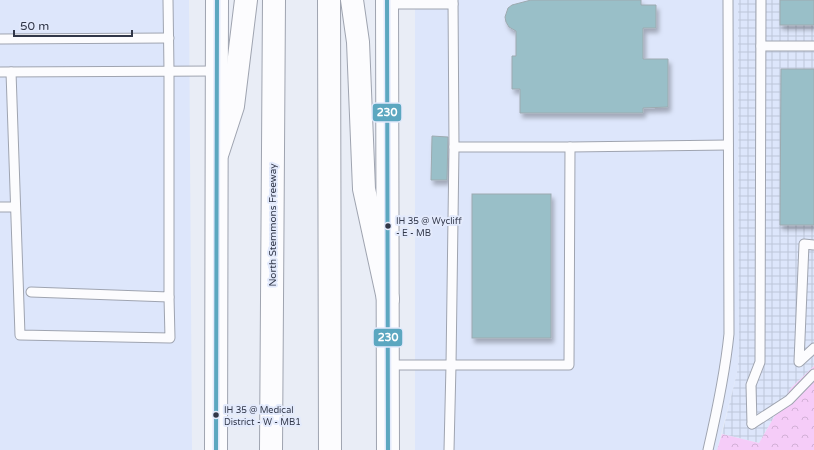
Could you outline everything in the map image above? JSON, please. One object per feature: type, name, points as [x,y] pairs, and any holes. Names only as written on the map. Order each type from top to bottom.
[{"type":"main road","points":[[216,450],[218,152],[217,0]]},
{"type":"main road","points":[[218,152],[233,106],[246,0]]},
{"type":"main road","name":"North Stemmons Freeway","points":[[272,450],[274,0]]},
{"type":"main road","points":[[329,0],[330,450]]},
{"type":"main road","points":[[352,0],[358,42],[364,189],[388,299]]},
{"type":"main road","points":[[386,2],[388,450]]},
{"type":"lane","points":[[11,72],[20,335],[170,338],[168,0]]},
{"type":"lane","points":[[708,450],[719,403],[726,364],[729,334],[728,0]]},
{"type":"lane","points":[[761,0],[760,362],[752,385],[752,424],[789,400],[814,374]]},
{"type":"lane","points":[[386,2],[453,2],[454,147],[449,450]]},
{"type":"lane","points":[[0,39],[169,38]]},
{"type":"lane","points":[[761,46],[814,46]]},
{"type":"lane","points":[[0,72],[217,71]]},
{"type":"lane","points":[[454,147],[728,145]]},
{"type":"lane","points":[[387,365],[569,365],[570,147]]},
{"type":"lane","points":[[0,207],[15,207]]},
{"type":"lane","points":[[814,245],[804,244],[799,362],[814,348]]},
{"type":"lane","points":[[31,292],[169,297]]},
{"type":"shaded area","points":[[0,0],[189,0],[192,450],[0,450]]},
{"type":"shaded area","points":[[415,0],[738,0],[739,353],[737,373],[717,450],[415,450]]},
{"type":"shaded area","points":[[738,0],[814,0],[814,366],[791,388],[759,443],[722,434],[737,373],[739,353]]},
{"type":"green space","points":[[814,366],[814,450],[717,450],[722,434],[759,443],[791,388]]},
{"type":"building","points":[[531,0],[641,0],[641,5],[656,5],[656,28],[643,28],[643,59],[668,59],[668,107],[643,108],[643,113],[520,113],[520,89],[512,89],[512,56],[516,56],[516,31],[509,27],[505,17],[508,8],[512,5]]},
{"type":"building","points":[[780,0],[814,0],[814,25],[780,25]]},
{"type":"building","points":[[781,69],[814,69],[814,225],[780,225]]},
{"type":"building","points":[[432,136],[448,137],[447,180],[431,180]]},
{"type":"building","points":[[472,194],[551,194],[551,338],[472,338]]},
{"type":"transit line","name":"230","points":[[216,450],[217,0]]},
{"type":"transit line","name":"230","points":[[387,0],[388,450]]},
{"type":"place","name":"IH 35 @ Wycliff - E - MB","points":[[388,226]]},
{"type":"place","name":"IH 35 @ Medical District - W - MB1","points":[[216,415]]}]
